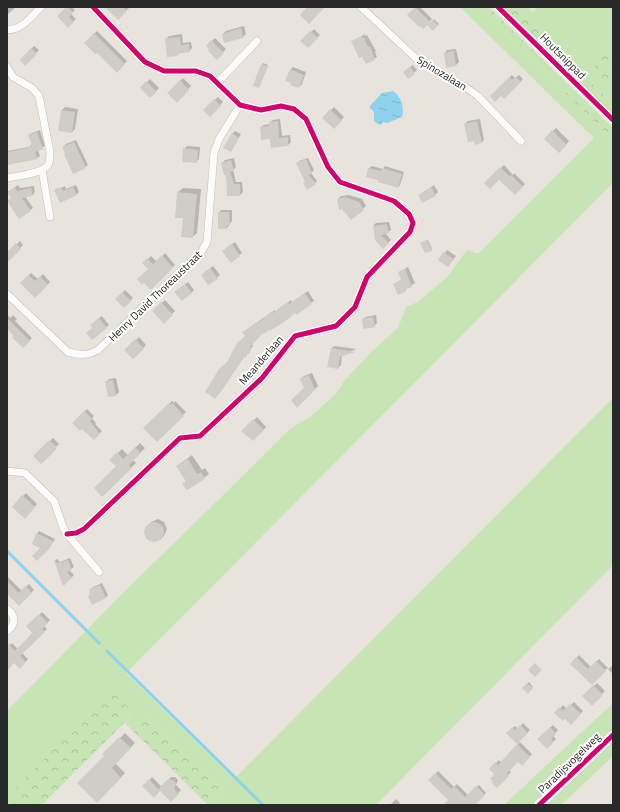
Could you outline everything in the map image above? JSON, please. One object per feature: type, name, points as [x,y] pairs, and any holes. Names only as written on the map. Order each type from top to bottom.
[{"type":"street","points":[[7,30],[21,27],[41,7]]},
{"type":"street","points":[[93,7],[145,62],[164,71],[196,71],[210,76],[218,82],[240,105]]},
{"type":"street","name":"Spinozalaan","points":[[361,7],[420,62],[478,96],[521,141]]},
{"type":"street","points":[[218,82],[258,41]]},
{"type":"street","points":[[7,67],[13,77],[32,88],[39,96],[50,152],[48,166],[42,170],[7,178]]},
{"type":"street","name":"Henry David Thoreaustraat","points":[[7,294],[68,352],[79,355],[90,354],[98,350],[202,251],[207,242],[214,153],[219,139],[240,105]]},
{"type":"street","name":"Meanderlaan","points":[[67,534],[76,533],[84,529],[180,438],[200,436],[262,378],[295,336],[336,326],[355,307],[367,277],[410,232],[413,223],[409,214],[394,201],[340,182],[328,167],[306,119],[294,109],[281,106],[261,110],[240,105]]},
{"type":"street","points":[[42,170],[50,217]]},
{"type":"street","points":[[7,471],[25,473],[54,501],[67,534],[99,572]]},
{"type":"street","points":[[7,609],[12,614],[14,620],[12,627],[7,631]]},
{"type":"street","name":"Paradijsvogelweg","points":[[540,805],[613,734]]},
{"type":"green space","points":[[460,7],[479,7],[613,140],[613,183],[126,673],[234,779],[613,398],[613,565],[376,805],[208,805],[221,790],[147,719],[134,732],[125,723],[134,713],[7,796],[7,711],[124,592],[291,428],[310,417],[336,394],[345,380],[370,353],[398,328],[406,307],[418,302],[448,276],[467,250],[478,254],[594,138]]},
{"type":"green space","points":[[479,7],[489,7],[613,128],[613,140]]},
{"type":"green space","points":[[502,7],[514,7],[613,104],[613,115]]},
{"type":"green space","points":[[514,7],[528,7],[533,12],[537,7],[613,7],[613,50],[603,47],[602,83],[613,81],[613,104]]},
{"type":"green space","points":[[603,47],[613,50],[613,81],[602,83],[594,77],[596,55]]},
{"type":"green space","points":[[112,692],[134,713],[42,805],[7,805],[7,796]]},
{"type":"green space","points":[[613,703],[613,729],[534,805],[504,805]]},
{"type":"green space","points":[[147,719],[221,790],[208,805],[134,732]]},
{"type":"green space","points":[[613,738],[613,756],[561,805],[543,805]]},
{"type":"water","points":[[393,91],[402,102],[402,117],[387,123],[383,122],[381,125],[378,124],[374,121],[374,112],[370,106],[382,93]]},
{"type":"building","points":[[66,7],[68,7],[73,13],[69,17],[74,22],[68,28],[57,16]]},
{"type":"building","points":[[105,7],[123,7],[127,11],[118,20]]},
{"type":"building","points":[[307,7],[325,7],[309,24],[300,15]]},
{"type":"building","points":[[415,7],[430,22],[423,29],[407,15]]},
{"type":"building","points":[[433,20],[438,25],[433,31],[427,25]]},
{"type":"building","points":[[241,28],[243,38],[224,43],[222,34]]},
{"type":"building","points":[[310,31],[318,38],[308,48],[300,41]]},
{"type":"building","points":[[94,33],[125,64],[117,73],[97,53],[95,54],[84,43]]},
{"type":"building","points":[[362,36],[362,38],[364,37],[368,47],[370,46],[375,60],[366,64],[362,57],[359,58],[351,41]]},
{"type":"building","points":[[180,37],[181,45],[189,44],[190,52],[177,54],[178,56],[167,57],[165,38]]},
{"type":"building","points":[[211,40],[224,53],[217,60],[208,51],[209,49],[206,46]]},
{"type":"building","points":[[31,48],[37,54],[25,66],[20,60]]},
{"type":"building","points":[[454,51],[456,66],[446,68],[444,53]]},
{"type":"building","points":[[261,64],[268,66],[259,88],[253,86]]},
{"type":"building","points":[[410,67],[415,74],[408,79],[403,72]]},
{"type":"building","points":[[290,69],[304,75],[299,88],[290,85],[291,83],[285,81]]},
{"type":"building","points":[[509,77],[512,80],[516,77],[521,82],[504,99],[501,96],[495,102],[490,96]]},
{"type":"building","points":[[180,80],[189,90],[177,103],[167,93]]},
{"type":"building","points":[[146,81],[157,92],[150,98],[140,88]]},
{"type":"building","points":[[214,99],[221,106],[210,117],[203,110]]},
{"type":"building","points":[[330,109],[342,121],[334,129],[322,118]]},
{"type":"building","points":[[61,110],[75,112],[72,133],[58,131]]},
{"type":"building","points":[[278,121],[279,138],[288,137],[288,146],[271,148],[270,139],[261,140],[260,127],[269,126],[269,122]]},
{"type":"building","points":[[477,121],[482,143],[475,145],[474,141],[468,142],[464,124]]},
{"type":"building","points":[[552,130],[567,145],[559,153],[544,139]]},
{"type":"building","points":[[37,132],[43,149],[35,152],[38,159],[7,165],[7,152],[28,148],[27,147],[32,145],[28,135]]},
{"type":"building","points":[[232,133],[239,138],[231,152],[223,148]]},
{"type":"building","points":[[74,142],[86,168],[73,174],[62,147]]},
{"type":"building","points":[[183,148],[198,150],[197,163],[182,162]]},
{"type":"building","points":[[306,159],[312,173],[309,175],[316,184],[307,190],[296,163]]},
{"type":"building","points":[[231,160],[234,171],[230,172],[234,184],[240,184],[240,196],[227,196],[226,175],[224,175],[221,163]]},
{"type":"building","points":[[500,167],[523,187],[515,195],[499,180],[490,189],[484,183]]},
{"type":"building","points":[[368,168],[381,171],[382,168],[402,174],[398,188],[366,177]]},
{"type":"building","points":[[15,187],[17,191],[31,188],[33,196],[22,198],[31,211],[19,219],[7,201],[11,198],[7,192]]},
{"type":"building","points":[[61,187],[63,191],[73,187],[77,195],[60,203],[54,190]]},
{"type":"building","points":[[431,187],[436,196],[422,203],[418,195]]},
{"type":"building","points":[[177,192],[197,194],[193,238],[181,237],[183,218],[175,218]]},
{"type":"building","points":[[345,197],[359,202],[364,210],[351,220],[342,209],[339,210],[337,199]]},
{"type":"building","points":[[218,212],[229,212],[230,225],[227,225],[227,229],[218,229]]},
{"type":"building","points":[[387,224],[389,233],[381,235],[389,243],[383,249],[375,240],[373,225]]},
{"type":"building","points":[[427,240],[432,251],[425,253],[420,243]]},
{"type":"building","points":[[16,243],[21,249],[7,263],[7,252]]},
{"type":"building","points":[[232,244],[240,256],[231,263],[222,251]]},
{"type":"building","points":[[443,252],[454,259],[448,267],[438,260]]},
{"type":"building","points":[[162,255],[173,268],[151,290],[144,283],[142,285],[137,279],[148,269],[142,263],[147,258],[153,264]]},
{"type":"building","points":[[210,268],[218,279],[208,285],[201,275]]},
{"type":"building","points":[[405,269],[412,287],[404,290],[405,292],[398,295],[393,284],[401,280],[398,272]]},
{"type":"building","points":[[28,275],[35,281],[40,276],[48,285],[35,298],[20,283]]},
{"type":"building","points":[[185,284],[192,293],[182,301],[174,292]]},
{"type":"building","points":[[122,292],[131,301],[124,308],[115,299]]},
{"type":"building","points":[[305,293],[312,304],[296,315],[295,313],[270,331],[269,330],[264,334],[263,333],[250,347],[251,348],[246,357],[243,358],[215,399],[205,392],[219,369],[227,362],[237,343],[245,336],[242,332],[262,320],[272,311],[273,313],[283,305],[288,302],[289,304]]},
{"type":"building","points":[[161,302],[173,315],[164,324],[152,311]]},
{"type":"building","points":[[373,317],[375,327],[363,329],[362,319]]},
{"type":"building","points":[[7,318],[30,341],[23,348],[12,337],[14,336],[7,329]]},
{"type":"building","points":[[99,318],[107,328],[92,340],[86,333],[92,328],[90,325]]},
{"type":"building","points":[[135,339],[144,349],[133,359],[124,350]]},
{"type":"building","points":[[331,348],[355,352],[340,357],[338,369],[327,367]]},
{"type":"building","points":[[309,375],[315,390],[297,408],[291,400],[304,388],[300,379]]},
{"type":"building","points":[[113,380],[116,396],[108,397],[105,381]]},
{"type":"building","points":[[169,403],[171,405],[172,403],[184,416],[157,442],[143,428]]},
{"type":"building","points":[[84,411],[92,419],[90,421],[100,434],[94,440],[82,429],[80,431],[72,423]]},
{"type":"building","points":[[253,419],[264,430],[253,441],[241,431]]},
{"type":"building","points":[[49,440],[57,447],[53,451],[54,452],[41,464],[33,456]]},
{"type":"building","points":[[135,447],[141,453],[129,465],[132,468],[102,497],[94,488],[116,466],[109,460],[117,452],[123,459]]},
{"type":"building","points":[[188,459],[197,474],[201,472],[205,479],[187,490],[182,484],[186,481],[176,466]]},
{"type":"building","points":[[22,495],[35,507],[25,519],[12,507]]},
{"type":"building","points":[[154,522],[161,525],[164,532],[161,539],[154,542],[147,539],[144,532],[147,525]]},
{"type":"building","points":[[36,533],[53,541],[50,548],[37,561],[32,556],[40,548],[32,544]]},
{"type":"building","points":[[54,560],[57,563],[68,560],[72,570],[67,572],[72,578],[63,586]]},
{"type":"building","points":[[7,581],[19,593],[25,586],[32,593],[19,606],[7,594]]},
{"type":"building","points":[[100,585],[106,598],[92,605],[88,596],[90,595],[89,589]]},
{"type":"building","points":[[39,614],[48,623],[42,629],[45,632],[20,656],[26,662],[20,669],[14,663],[7,671],[7,643],[15,651],[32,633],[26,626]]},
{"type":"building","points":[[576,657],[588,669],[596,661],[606,671],[592,685],[570,664]]},
{"type":"building","points":[[535,663],[542,670],[535,677],[528,670]]},
{"type":"building","points":[[527,683],[533,688],[528,694],[522,688]]},
{"type":"building","points":[[593,685],[603,695],[592,706],[582,696]]},
{"type":"building","points":[[570,704],[581,714],[571,725],[565,719],[563,721],[554,713],[559,707],[563,711]]},
{"type":"building","points":[[520,725],[528,733],[517,744],[506,733],[512,727],[515,730]]},
{"type":"building","points":[[550,727],[556,734],[551,739],[554,742],[547,749],[537,739]]},
{"type":"building","points":[[119,737],[131,748],[112,768],[121,778],[97,803],[77,783],[104,756],[102,754]]},
{"type":"building","points":[[517,744],[530,757],[522,766],[518,762],[507,773],[509,776],[497,788],[491,782],[493,781],[490,779],[494,774],[489,769],[495,762],[498,765]]},
{"type":"building","points":[[435,773],[451,789],[454,786],[465,797],[476,786],[485,795],[475,805],[443,805],[448,800],[428,780]]},
{"type":"building","points":[[149,779],[158,789],[167,780],[172,780],[176,783],[174,789],[179,794],[171,802],[160,791],[154,798],[142,786]]},
{"type":"waterway","points":[[7,551],[99,643]]},
{"type":"waterway","points":[[107,651],[263,805]]},
{"type":"cycle path","points":[[67,534],[76,533],[84,529],[180,438],[200,436],[262,378],[295,336],[336,326],[355,307],[367,277],[410,232],[413,223],[409,214],[394,201],[340,182],[328,167],[306,119],[294,109],[281,106],[261,110],[240,105],[210,76],[196,71],[164,71],[145,62],[93,7]]},
{"type":"cycle path","name":"Houtsnippad","points":[[498,7],[613,120]]},
{"type":"cycle path","points":[[539,805],[613,735]]}]
